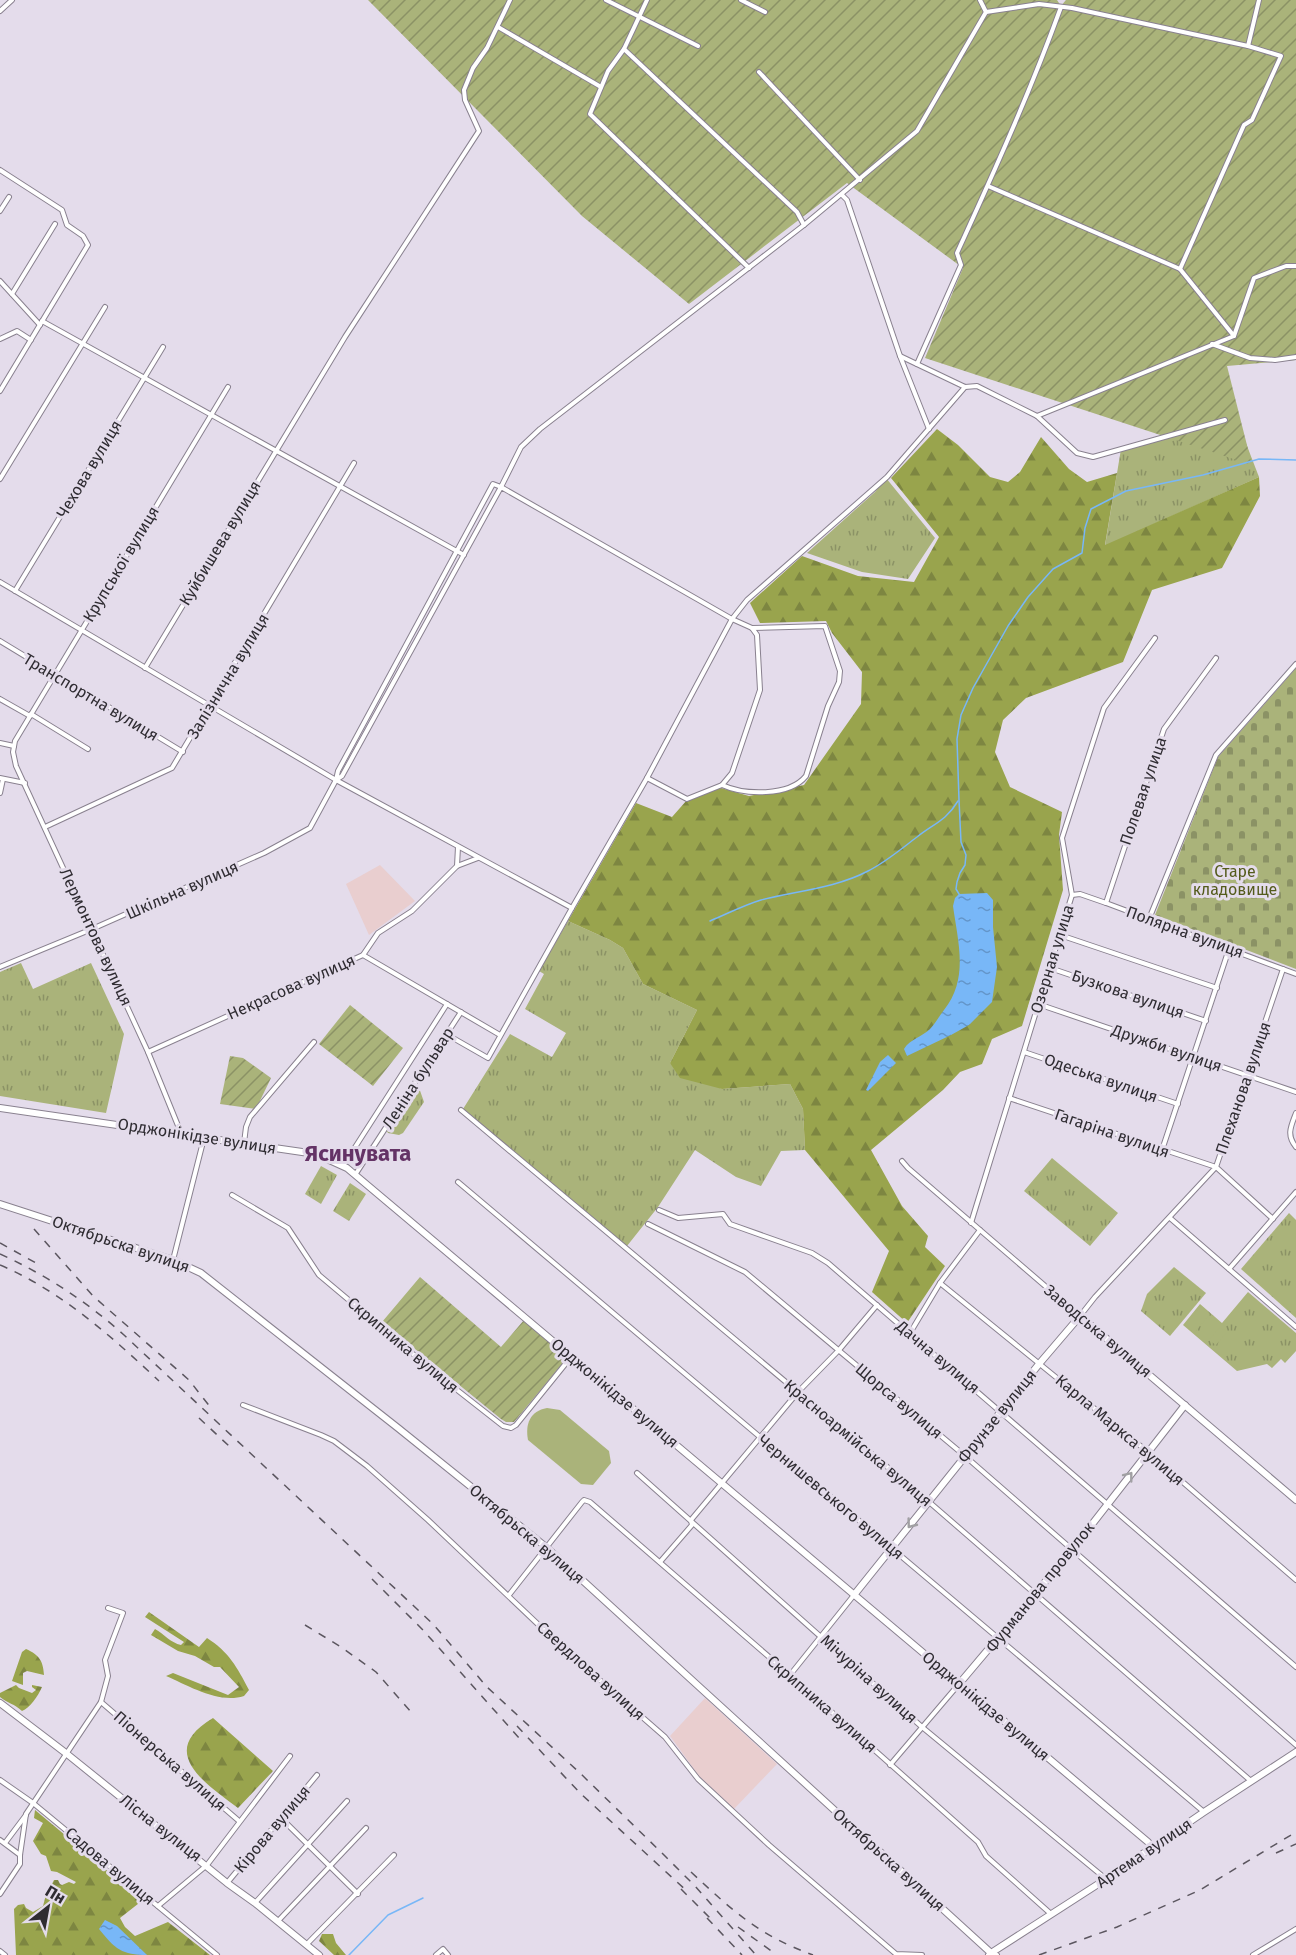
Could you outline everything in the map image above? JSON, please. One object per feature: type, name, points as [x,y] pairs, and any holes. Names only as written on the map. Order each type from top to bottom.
[{"type":"main road","name":"Орджонікідзе вулиця","points":[[0,1108],[309,1153],[343,1166],[1148,1842],[1151,1847]]},
{"type":"main road","name":"Октябрьска вулиця","points":[[0,1204],[173,1260],[201,1273],[546,1547],[992,1954]]},
{"type":"main road","name":"Фрунзе вулиця","points":[[854,1595],[1080,1316]]},
{"type":"main road","name":"Заводська вулиця","points":[[1080,1316],[1296,1500]]},
{"type":"main road","name":"Фурманова провулок","points":[[959,1684],[1072,1550],[1185,1405]]},
{"type":"main road","name":"Лісна вулиця","points":[[0,1703],[320,1955]]},
{"type":"main road","name":"Артема вулиця","points":[[992,1954],[1296,1752]]},
{"type":"street","points":[[0,11],[12,0]]},
{"type":"street","points":[[510,0],[498,27],[601,87]]},
{"type":"street","points":[[606,0],[698,46]]},
{"type":"street","points":[[648,0],[624,49],[609,71],[590,114],[749,268]]},
{"type":"street","points":[[741,0],[765,12]]},
{"type":"street","points":[[980,0],[986,12],[1038,2],[1248,46],[1281,56],[1252,120],[1244,125],[1180,269]]},
{"type":"street","points":[[1248,46],[1259,0]]},
{"type":"street","points":[[917,364],[961,265],[957,253],[988,186],[1061,7]]},
{"type":"street","name":"Шкільна вулиця","points":[[336,780],[342,776],[501,488],[521,447],[842,195],[917,131],[986,12]]},
{"type":"street","name":"Куйбишева вулиця","points":[[145,668],[345,337],[479,131],[465,100],[464,90],[473,68],[498,27]]},
{"type":"street","points":[[624,49],[797,212],[804,225]]},
{"type":"street","points":[[759,72],[860,180]]},
{"type":"street","points":[[0,170],[62,210],[67,225],[83,236],[88,245],[0,391]]},
{"type":"street","points":[[988,186],[1180,269],[1234,336]]},
{"type":"street","points":[[842,195],[847,200],[900,356],[929,429]]},
{"type":"street","points":[[0,212],[9,197]]},
{"type":"street","points":[[12,294],[55,224]]},
{"type":"street","points":[[1234,336],[1254,278],[1286,266],[1296,266]]},
{"type":"street","points":[[0,281],[41,323],[144,377],[464,555]]},
{"type":"street","points":[[0,479],[105,307]]},
{"type":"street","points":[[0,339],[17,332],[31,340]]},
{"type":"street","points":[[1038,416],[1234,336]]},
{"type":"street","points":[[1211,344],[1250,358],[1275,360],[1296,357]]},
{"type":"street","name":"Чехова вулиця","points":[[15,591],[163,347]]},
{"type":"street","points":[[900,356],[965,387],[977,386],[1038,416],[1077,453],[1092,457],[1225,420]]},
{"type":"street","name":"Крупської вулиця","points":[[14,744],[228,387]]},
{"type":"street","points":[[446,1034],[488,1058],[647,778],[732,619],[747,600],[887,477],[965,387]]},
{"type":"street","name":"Залізнична вулиця","points":[[45,826],[172,768],[354,463]]},
{"type":"street","name":"Шкільна вулиця","points":[[0,966],[92,929],[264,853],[310,828],[336,780],[338,771],[493,484],[501,488]]},
{"type":"street","points":[[501,488],[732,619],[752,628],[825,626],[840,671],[839,682],[828,705],[806,776],[802,781],[784,788],[762,792],[741,792],[722,785]]},
{"type":"street","points":[[0,582],[336,780],[572,908]]},
{"type":"street","points":[[647,778],[687,799],[722,785],[732,773],[760,690],[757,635],[752,628]]},
{"type":"street","name":"Озерная улица","points":[[971,1223],[1072,895],[1062,838],[1104,708],[1155,638]]},
{"type":"street","name":"Транспортна вулиця","points":[[0,641],[183,752]]},
{"type":"street","name":"Полевая улица","points":[[1106,903],[1164,729],[1216,658]]},
{"type":"street","points":[[1149,919],[1216,755],[1296,664]]},
{"type":"street","points":[[0,699],[88,749]]},
{"type":"street","points":[[0,743],[14,744]]},
{"type":"street","name":"Лермонтова вулиця","points":[[14,744],[16,766],[148,1052],[181,1134]]},
{"type":"street","points":[[0,793],[1,779],[25,783]]},
{"type":"street","points":[[458,847],[457,866],[478,858]]},
{"type":"street","name":"Некрасова вулиця","points":[[148,1052],[363,954],[378,933],[412,910],[457,866]]},
{"type":"street","name":"Полярна вулиця","points":[[1072,895],[1080,894],[1106,903],[1296,974]]},
{"type":"street","points":[[1060,935],[1217,988]]},
{"type":"street","points":[[1162,1150],[1230,949]]},
{"type":"street","points":[[363,954],[500,1035]]},
{"type":"street","name":"Бузкова вулиця","points":[[1050,968],[1206,1021]]},
{"type":"street","name":"Плеханова вулиця","points":[[1273,1219],[1216,1167],[1283,969]]},
{"type":"street","name":"Леніна бульвар","points":[[343,1166],[447,1004]]},
{"type":"street","name":"Дружби вулиця","points":[[1038,1004],[1296,1092]]},
{"type":"street","name":"Леніна бульвар","points":[[355,1174],[461,1012]]},
{"type":"street","points":[[244,1143],[250,1117],[314,1042]]},
{"type":"street","name":"Одеська вулиця","points":[[1024,1052],[1178,1104]]},
{"type":"street","name":"Гагаріна вулиця","points":[[1009,1098],[1216,1167]]},
{"type":"street","name":"Красноармійська вулиця","points":[[460,1110],[928,1501],[1252,1782]]},
{"type":"street","points":[[1296,1113],[1289,1131],[1291,1141],[1296,1147]]},
{"type":"street","points":[[173,1260],[204,1137]]},
{"type":"street","name":"Заводська вулиця","points":[[902,1161],[1080,1316]]},
{"type":"street","name":"Фрунзе вулиця","points":[[1080,1316],[1216,1167]]},
{"type":"street","name":"Чернишевського вулиця","points":[[458,1182],[1204,1812]]},
{"type":"street","points":[[1229,1269],[1296,1192]]},
{"type":"street","name":"Скрипника вулиця","points":[[232,1195],[288,1227],[319,1275],[438,1375],[503,1426],[511,1428],[516,1425],[571,1357]]},
{"type":"street","name":"Дачна вулиця","points":[[658,1210],[678,1218],[723,1214],[729,1224],[820,1257],[1296,1667]]},
{"type":"street","points":[[1170,1218],[1296,1327]]},
{"type":"street","name":"Щорса вулиця","points":[[648,1224],[745,1272],[965,1456],[1296,1745]]},
{"type":"street","points":[[910,1333],[940,1283],[980,1230]]},
{"type":"street","name":"Карла Маркса вулиця","points":[[940,1283],[1148,1452],[1296,1580]]},
{"type":"street","points":[[660,1562],[692,1526],[691,1520],[760,1437],[877,1305]]},
{"type":"street","name":"Свердлова вулиця","points":[[243,1405],[334,1441],[395,1490],[562,1647],[665,1737],[698,1779],[770,1845],[896,1954],[922,1955]]},
{"type":"street","name":"Мічуріна вулиця","points":[[637,1473],[922,1727],[1106,1879]]},
{"type":"street","name":"Скрипника вулиця","points":[[546,1547],[584,1500],[593,1504],[978,1842],[986,1856],[1051,1915]]},
{"type":"street","points":[[509,1595],[546,1547]]},
{"type":"street","name":"Фрунзе вулиця","points":[[790,1675],[854,1595]]},
{"type":"street","points":[[5,1843],[101,1702],[108,1676],[105,1660],[123,1613],[108,1608]]},
{"type":"street","name":"Фурманова провулок","points":[[890,1765],[959,1684]]},
{"type":"street","name":"Піонерська вулиця","points":[[101,1702],[239,1821]]},
{"type":"street","points":[[158,1906],[207,1865],[290,1756]]},
{"type":"street","name":"Кірова вулиця","points":[[227,1882],[316,1775]]},
{"type":"street","name":"Садова вулиця","points":[[0,1780],[33,1803],[218,1955]]},
{"type":"street","points":[[255,1903],[347,1801]]},
{"type":"street","points":[[0,1894],[20,1864],[26,1814]]},
{"type":"street","points":[[280,1818],[358,1894]]},
{"type":"street","points":[[278,1921],[366,1828]]},
{"type":"street","points":[[0,1840],[20,1855]]},
{"type":"street","points":[[307,1944],[394,1856]]},
{"type":"street","points":[[1253,1955],[1296,1929]]},
{"type":"street","points":[[436,1955],[443,1949],[448,1955]]},
{"type":"street","points":[[0,1951],[5,1955]]},
{"type":"shaded area","points":[[380,865],[415,901],[369,935],[346,884]]},
{"type":"shaded area","points":[[705,1698],[777,1764],[734,1809],[699,1776],[670,1736]]},
{"type":"green space","points":[[368,0],[1057,0],[1061,6],[1066,0],[1296,0],[1296,360],[1227,366],[1252,465],[925,358],[963,268],[847,183],[689,304],[582,216]]},
{"type":"green space","points":[[1237,420],[1259,477],[1105,546],[1121,449]]},
{"type":"green space","points":[[937,429],[958,445],[990,477],[1008,482],[1020,472],[1041,437],[1069,469],[1087,482],[1117,473],[1105,545],[1259,477],[1260,496],[1222,568],[1152,590],[1123,662],[1026,698],[1003,720],[995,752],[1010,787],[1062,812],[1059,835],[1063,890],[1022,1026],[992,1039],[982,1064],[960,1072],[943,1090],[871,1150],[902,1206],[928,1236],[925,1247],[945,1266],[907,1323],[872,1292],[889,1251],[805,1150],[803,1109],[790,1084],[722,1089],[680,1078],[670,1063],[697,1010],[643,984],[623,948],[568,921],[636,803],[672,817],[687,800],[721,788],[749,796],[804,785],[861,704],[862,672],[832,633],[826,621],[760,623],[750,603],[802,556],[858,576],[914,582],[939,537],[891,478]]},
{"type":"green space","points":[[886,478],[935,538],[908,579],[862,572],[807,553],[875,492]]},
{"type":"green space","name":"Старе кладовище","points":[[1296,668],[1296,969],[1155,915],[1218,757]]},
{"type":"green space","points":[[568,921],[623,948],[643,984],[697,1010],[670,1063],[722,1089],[790,1084],[803,1109],[805,1150],[781,1151],[761,1186],[736,1177],[695,1150],[658,1207],[627,1246],[463,1109],[510,1034],[552,1057],[566,1033],[525,1009],[544,974],[539,971]]},
{"type":"green space","points":[[21,963],[33,989],[91,963],[124,1034],[106,1113],[0,1096],[0,972]]},
{"type":"green space","points":[[350,1005],[403,1048],[373,1086],[319,1044]]},
{"type":"green space","points":[[230,1056],[243,1058],[271,1078],[256,1109],[220,1104]]},
{"type":"green space","points":[[417,1082],[424,1102],[403,1133],[399,1135],[388,1133],[386,1130]]},
{"type":"green space","points":[[1052,1158],[1118,1213],[1090,1246],[1024,1191]]},
{"type":"green space","points":[[321,1166],[337,1175],[321,1204],[305,1194]]},
{"type":"green space","points":[[350,1183],[366,1194],[349,1221],[333,1211]]},
{"type":"green space","points":[[1289,1213],[1296,1220],[1296,1318],[1241,1269]]},
{"type":"green space","points":[[1174,1267],[1206,1293],[1170,1336],[1141,1311],[1147,1294]]},
{"type":"green space","points":[[420,1277],[501,1347],[524,1320],[568,1357],[514,1422],[501,1419],[382,1322]]},
{"type":"green space","points":[[1248,1292],[1296,1333],[1296,1351],[1285,1363],[1281,1359],[1272,1368],[1267,1364],[1237,1371],[1183,1325],[1200,1304],[1222,1323]]},
{"type":"green space","points":[[1201,1306],[1210,1314],[1194,1333],[1185,1325]]},
{"type":"green space","points":[[1220,1327],[1227,1332],[1216,1345],[1209,1340]]},
{"type":"green space","points":[[547,1408],[560,1410],[609,1451],[611,1463],[593,1485],[581,1484],[528,1440],[527,1429],[530,1419],[536,1412]]},
{"type":"green space","points":[[149,1612],[199,1647],[207,1638],[215,1643],[232,1661],[249,1690],[244,1696],[224,1698],[204,1693],[166,1676],[173,1673],[228,1695],[239,1687],[220,1667],[214,1667],[195,1656],[178,1651],[151,1635],[155,1629],[177,1644],[181,1645],[184,1642],[145,1617]]},
{"type":"green space","points":[[26,1649],[40,1659],[44,1675],[27,1671],[23,1673],[23,1685],[12,1681],[22,1652]]},
{"type":"green space","points":[[16,1685],[32,1693],[36,1690],[32,1685],[42,1687],[34,1701],[22,1711],[0,1697],[0,1693]]},
{"type":"green space","points":[[213,1718],[273,1771],[238,1808],[201,1778],[187,1755],[188,1743],[196,1731]]},
{"type":"green space","points":[[35,1810],[143,1900],[120,1918],[125,1927],[135,1936],[168,1922],[210,1955],[16,1955],[14,1909],[24,1904],[33,1912],[43,1906],[47,1891],[54,1880],[58,1880],[62,1885],[76,1882],[51,1871],[46,1856],[41,1854],[33,1841],[43,1823],[34,1818]]},
{"type":"green space","points":[[322,1934],[333,1934],[336,1943],[346,1955],[334,1955],[319,1941]]},
{"type":"water","points":[[987,893],[993,900],[997,967],[992,1002],[969,1025],[907,1056],[904,1049],[932,1027],[952,998],[957,986],[960,960],[953,906],[955,898],[959,894]]},
{"type":"water","points":[[888,1055],[896,1063],[868,1091],[866,1090],[880,1062]]},
{"type":"water","points":[[105,1920],[117,1926],[147,1955],[125,1952],[110,1942],[99,1929]]},
{"type":"waterway","points":[[959,894],[956,889],[957,882],[965,865],[966,855],[961,842],[959,800],[957,739],[961,715],[973,688],[1008,626],[1028,597],[1053,569],[1082,553],[1085,528],[1091,509],[1126,491],[1203,475],[1259,459],[1296,460]]},
{"type":"waterway","points":[[710,921],[761,900],[856,877],[887,859],[939,822],[958,801]]},
{"type":"waterway","points":[[349,1955],[388,1915],[423,1898]]},
{"type":"railway","points":[[34,1229],[93,1296],[189,1380],[211,1408]]},
{"type":"railway","points":[[0,1243],[36,1263]]},
{"type":"railway","points":[[0,1254],[65,1290],[124,1335],[433,1624],[487,1687],[666,1857],[756,1955]]},
{"type":"railway","points":[[0,1265],[64,1301],[104,1331],[159,1381]]},
{"type":"railway","points":[[199,1418],[229,1446]]},
{"type":"railway","points":[[372,1579],[423,1630],[519,1738]]},
{"type":"railway","points":[[305,1625],[376,1672],[412,1713]]},
{"type":"railway","points":[[517,1726],[580,1793],[689,1893]]},
{"type":"railway","points":[[1039,1955],[1117,1927],[1200,1890],[1296,1832]]},
{"type":"railway","points":[[1276,1853],[1296,1844]]},
{"type":"railway","points":[[691,1872],[747,1921],[777,1939],[813,1955]]},
{"type":"railway","points":[[681,1889],[715,1923]]},
{"type":"railway","points":[[707,1918],[742,1955]]},
{"type":"railway","points":[[738,1927],[777,1955]]},
{"type":"district","name":"Ясинувата","points":[[358,1153]]}]
